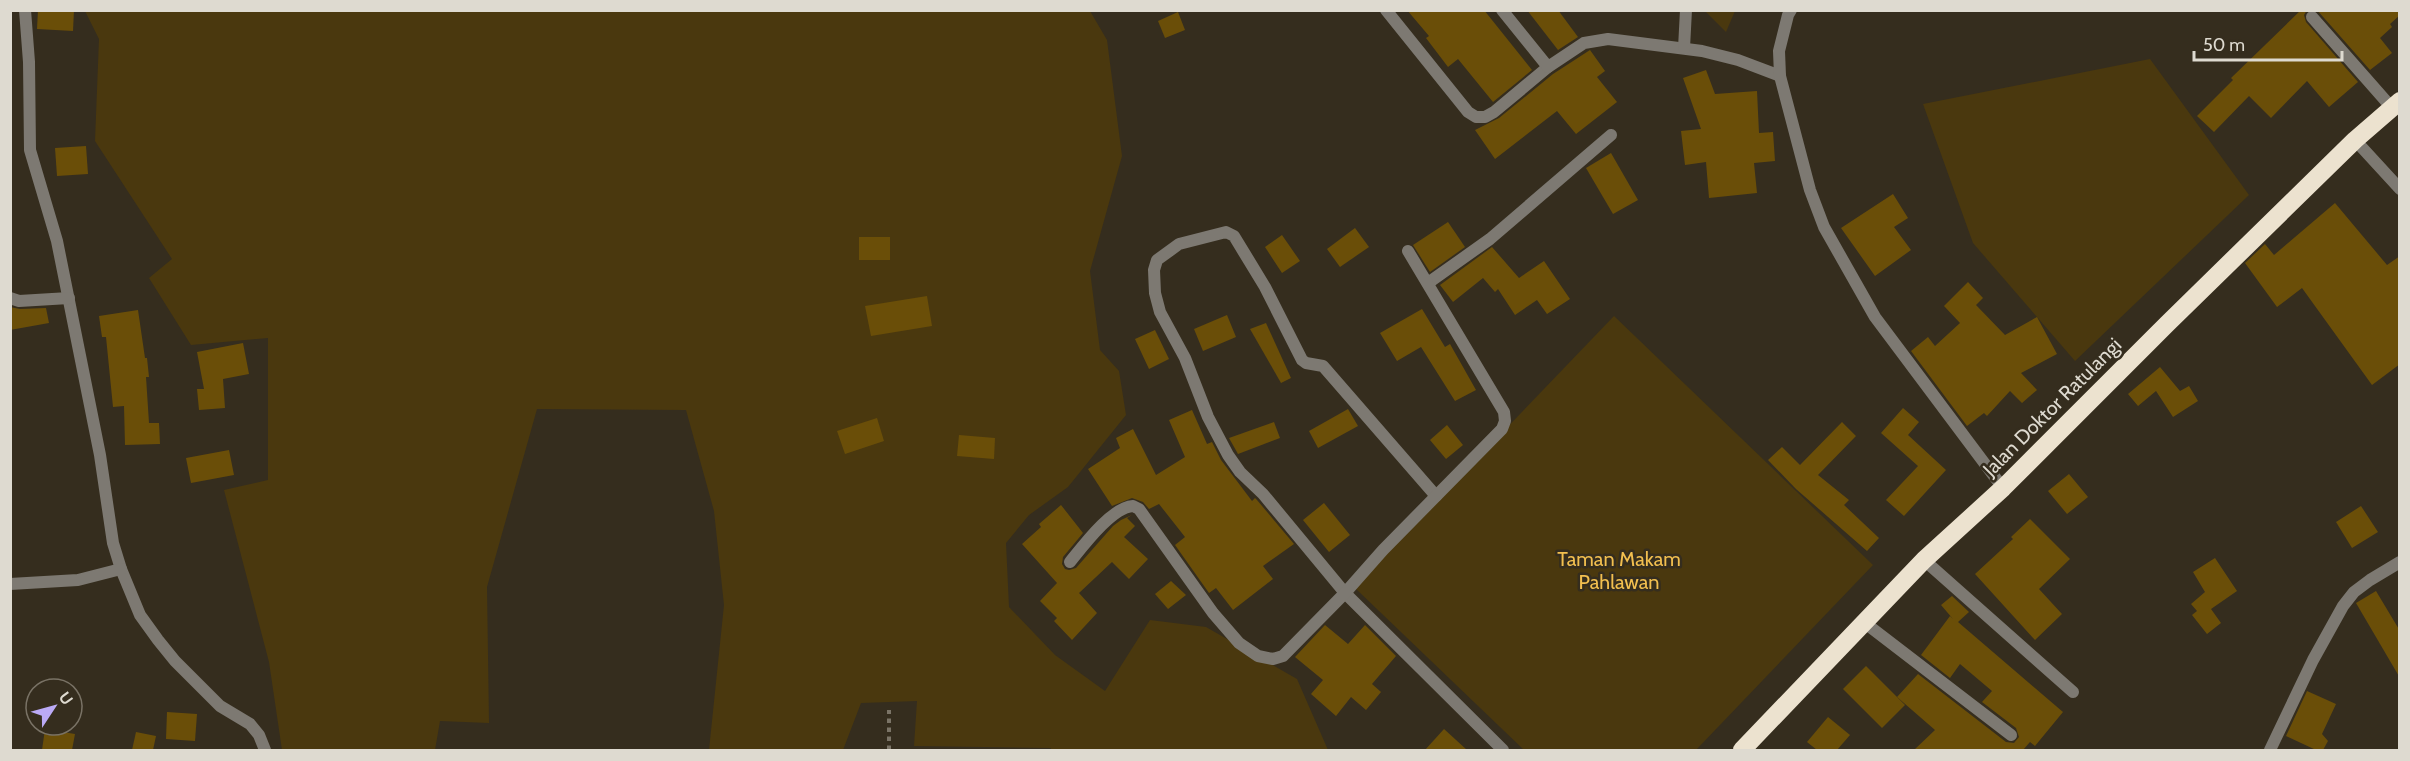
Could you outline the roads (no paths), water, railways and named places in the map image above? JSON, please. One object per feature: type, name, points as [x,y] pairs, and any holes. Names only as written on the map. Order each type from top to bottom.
[{"type":"highway","name":"Jalan Doktor Ratulangi","points":[[1742,750],[1924,560],[2003,488],[2355,140],[2396,105]]},
{"type":"street","points":[[25,10],[29,62],[30,150],[57,241],[100,455],[113,543],[121,569],[140,615],[175,661],[220,706],[255,729],[265,750]]},
{"type":"street","points":[[1386,10],[1468,112],[1476,117],[1485,117],[1494,112],[1548,67],[1590,40],[1608,39],[1684,48],[1738,60],[1780,76]]},
{"type":"street","points":[[1502,10],[1548,67]]},
{"type":"street","points":[[1684,48],[1686,10]]},
{"type":"street","points":[[1791,10],[1779,51],[1780,76],[1810,190],[1824,227],[1875,317],[2003,488]]},
{"type":"street","points":[[2312,17],[2396,105]]},
{"type":"street","points":[[1428,282],[1490,239],[1611,135]]},
{"type":"street","points":[[2355,140],[2400,189]]},
{"type":"street","points":[[1436,496],[1323,366],[1302,360],[1265,287],[1234,236],[1226,232],[1179,243],[1157,260],[1154,270],[1160,312],[1185,358],[1208,417],[1228,455],[1240,472],[1263,494],[1345,593],[1503,750]]},
{"type":"street","points":[[1070,562],[1104,524],[1119,511],[1133,506],[1139,509],[1213,613],[1239,643],[1249,652],[1272,659],[1283,657],[1383,550],[1502,429],[1505,421],[1504,412],[1408,251]]},
{"type":"street","points":[[10,298],[19,301],[69,298]]},
{"type":"street","points":[[1924,560],[2073,692]]},
{"type":"street","points":[[2270,750],[2318,651],[2343,606],[2354,592],[2400,562]]},
{"type":"street","points":[[10,584],[78,580],[121,569]]},
{"type":"street","points":[[1865,623],[2012,735]]},
{"type":"park label","name":"Taman Makam Pahlawan","points":[[1619,570]]}]
